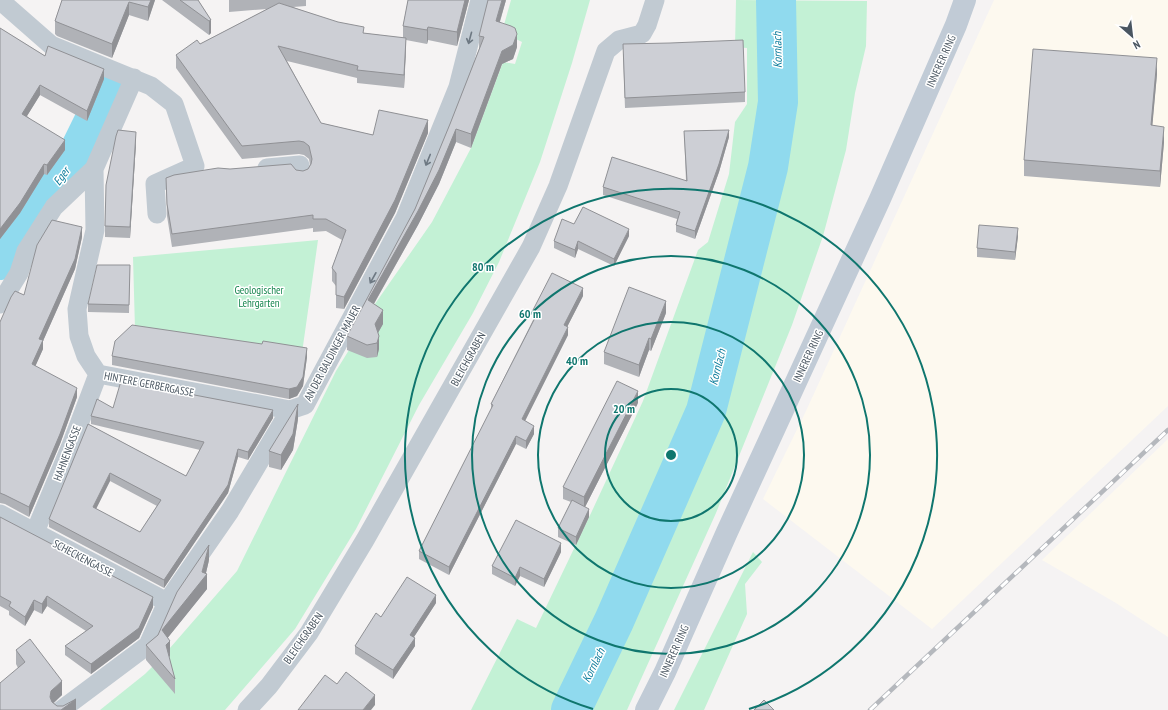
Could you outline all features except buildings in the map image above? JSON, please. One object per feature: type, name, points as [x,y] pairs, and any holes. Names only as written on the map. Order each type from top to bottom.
[{"type":"main road","name":"INNERER RING","points":[[646,710],[665,672],[727,532],[880,199],[956,25],[965,0]]},
{"type":"street","name":"AN DER BALDINGER MAUER","points":[[290,410],[305,405],[405,218],[458,88],[480,0]]},
{"type":"street","name":"BLEICHGRABEN","points":[[247,710],[269,686],[308,634],[376,520],[531,247],[558,186],[606,51],[619,40],[642,34],[647,25],[655,0]]},
{"type":"street","points":[[2,3],[51,45],[151,86],[174,104],[194,166]]},
{"type":"street","points":[[0,304],[19,273],[26,251],[54,207],[94,169],[134,78]]},
{"type":"street","points":[[252,169],[300,165],[301,173]]},
{"type":"street","points":[[157,214],[155,184],[194,166],[215,169]]},
{"type":"street","name":"HINTERE GERBERGASSE","points":[[94,169],[95,230],[77,309],[79,336],[86,356],[98,374],[290,410]]},
{"type":"street","name":"HAHNENGASSE","points":[[35,532],[70,448],[98,374]]},
{"type":"street","points":[[61,710],[148,645],[167,602],[230,511],[290,410]]},
{"type":"street","name":"SCHECKENGASSE","points":[[0,514],[167,602]]},
{"type":"shaded area","points":[[994,0],[1168,0],[1168,406],[932,629],[763,499],[806,411]]},
{"type":"shaded area","points":[[1168,439],[1168,637],[1116,603],[1042,560]]},
{"type":"green space","points":[[511,0],[590,0],[572,63],[540,162],[499,262],[473,313],[419,405],[356,529],[295,629],[225,710],[100,710],[145,674],[163,656],[237,571],[336,371],[349,350],[377,354],[378,346],[368,314],[432,222],[471,148],[503,62],[515,64],[522,42],[502,32]]},
{"type":"green space","points":[[736,0],[867,1],[866,46],[855,93],[846,150],[823,236],[792,325],[716,513],[627,710],[471,710],[517,619],[536,628],[643,401],[698,250],[708,242],[729,174],[735,122],[747,104],[747,48],[735,47]]},
{"type":"green space","name":"Geologischer Lehrgarten","points":[[318,240],[302,353],[135,329],[133,257]]},
{"type":"green space","points":[[753,552],[762,562],[745,584],[747,614],[704,710],[674,710]]},
{"type":"waterway","name":"Kornlach","points":[[571,710],[614,621],[706,411],[768,167],[778,102],[776,0]]},
{"type":"waterway","name":"Eger","points":[[0,260],[80,150],[111,87]]},
{"type":"railway","points":[[870,710],[1168,430]]}]
